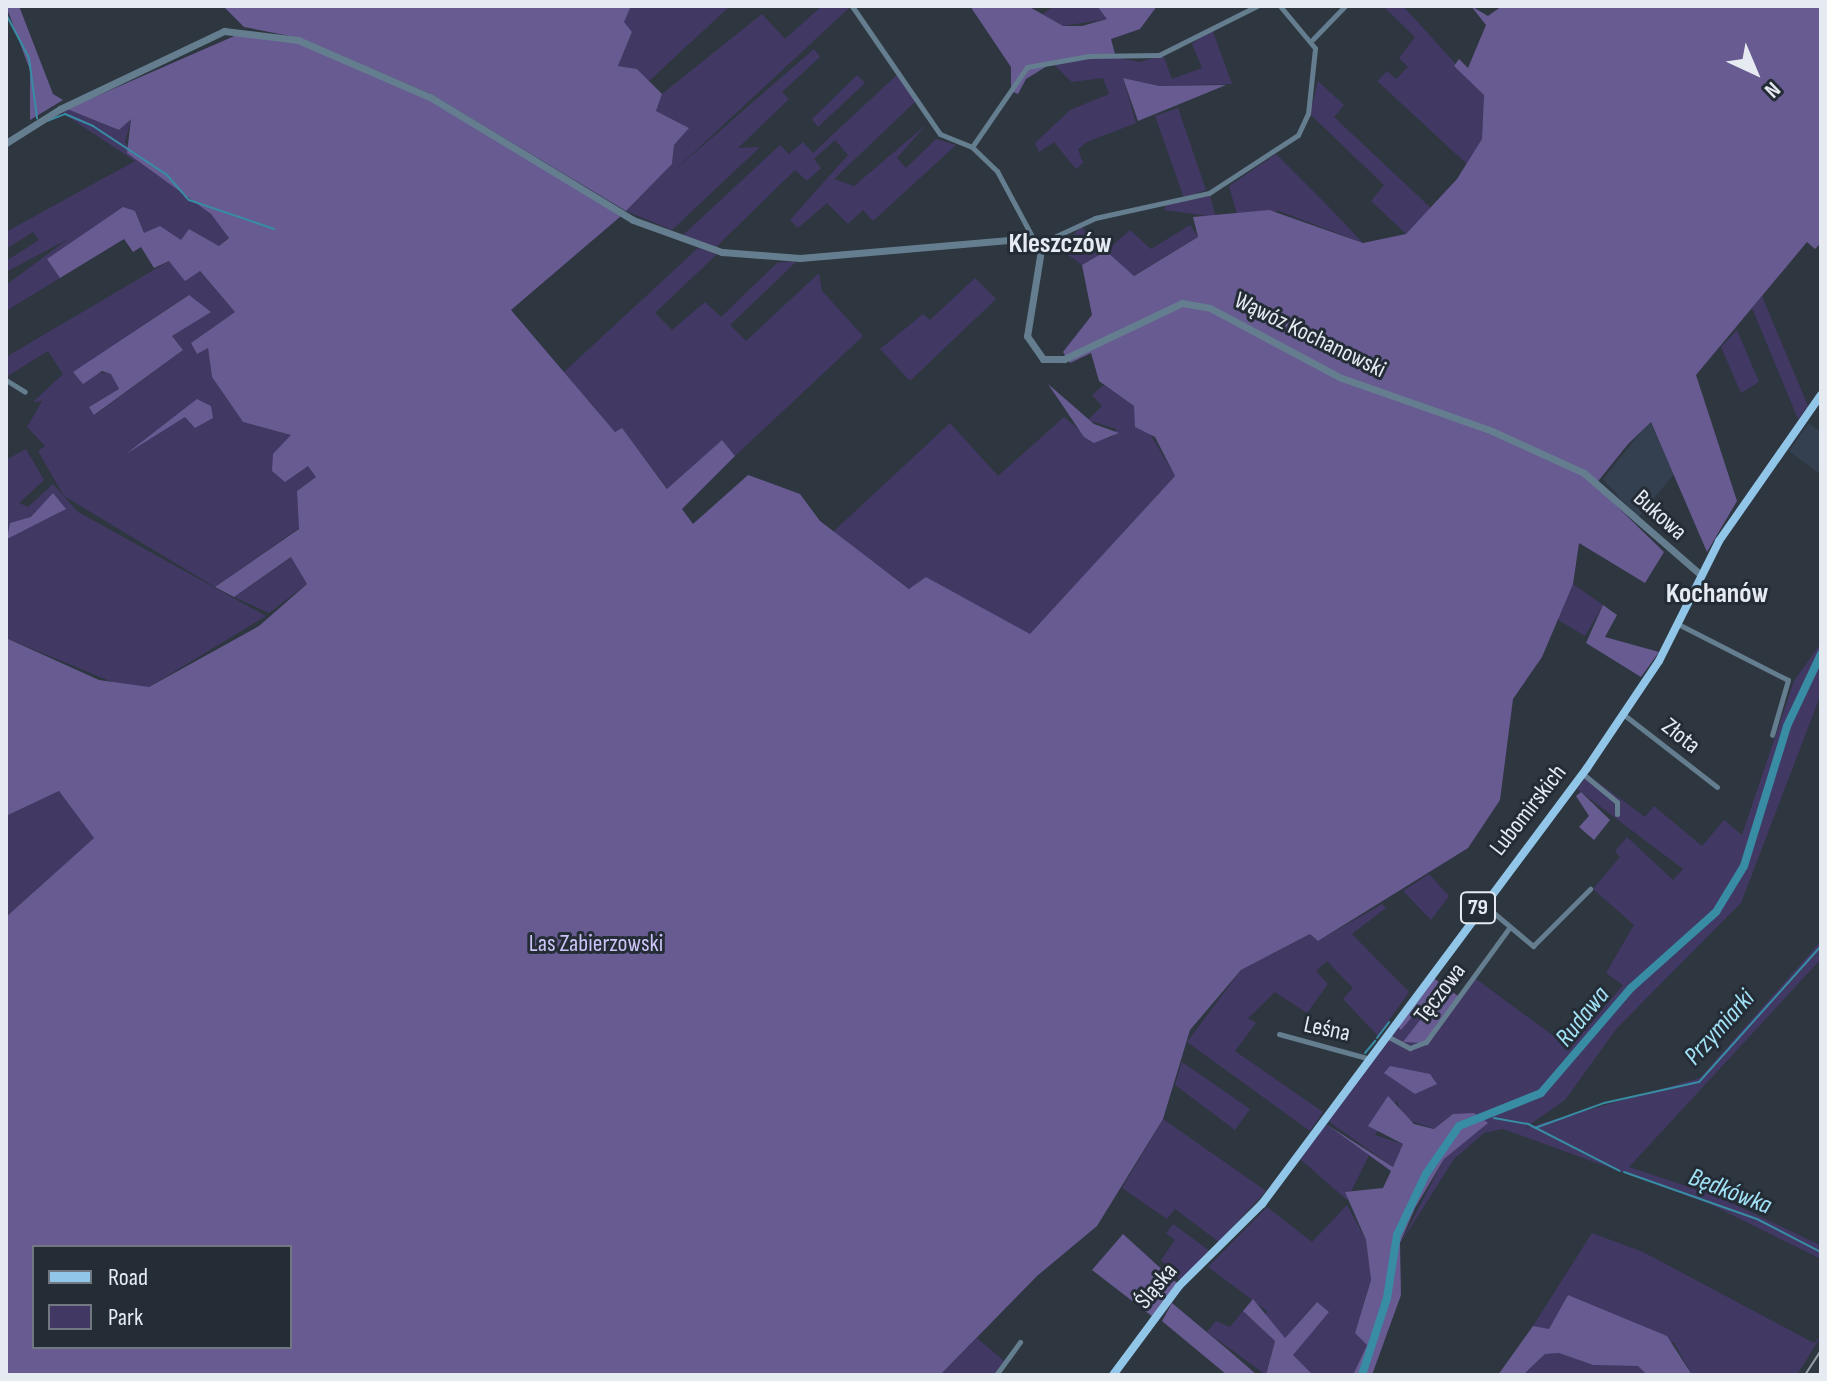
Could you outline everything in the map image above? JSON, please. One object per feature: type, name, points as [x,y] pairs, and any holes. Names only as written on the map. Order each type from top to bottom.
[{"type":"main road","name":"Lubomirskich","points":[[1237,1230],[1482,903],[1583,774],[1678,624],[1701,575],[1821,395]]},
{"type":"main road","name":"Śląska","points":[[1113,1375],[1174,1292],[1237,1230]]},
{"type":"street","points":[[852,6],[940,134],[972,147],[997,171],[1036,241]]},
{"type":"street","points":[[972,147],[1027,67],[1089,56],[1159,55],[1257,6]]},
{"type":"street","points":[[1280,6],[1313,39]]},
{"type":"street","points":[[6,143],[81,98],[242,29],[298,40],[382,74],[609,208],[722,252],[800,258],[1036,241],[1116,212],[1194,199],[1264,160],[1306,122],[1313,39],[1345,6]]},
{"type":"street","name":"Wąwóz Kochanowski","points":[[1036,241],[1027,336],[1038,356],[1052,362],[1195,303],[1339,377],[1515,440],[1595,482]]},
{"type":"street","points":[[6,380],[25,392]]},
{"type":"street","name":"Bukowa","points":[[1595,482],[1701,575]]},
{"type":"street","points":[[1678,624],[1788,680],[1772,735]]},
{"type":"street","name":"Złota","points":[[1623,714],[1717,787]]},
{"type":"street","points":[[1583,774],[1617,802],[1617,814]]},
{"type":"street","points":[[1482,903],[1533,946],[1590,889]]},
{"type":"street","name":"Tęczowa","points":[[1385,1035],[1410,1048],[1426,1042],[1510,927]]},
{"type":"street","name":"Leśna","points":[[1279,1034],[1367,1058]]},
{"type":"street","points":[[996,1375],[1020,1342]]},
{"type":"shaded area","points":[[1650,421],[1674,474],[1638,518],[1603,479]]},
{"type":"shaded area","points":[[1809,423],[1821,432],[1821,475],[1789,451]]},
{"type":"green space","points":[[6,6],[19,6],[53,94],[63,100],[30,120],[30,70]]},
{"type":"green space","points":[[223,6],[631,6],[624,22],[632,32],[618,66],[637,69],[662,94],[656,111],[689,128],[674,145],[672,164],[626,211],[431,94],[300,38],[244,27]]},
{"type":"green space","points":[[631,6],[730,6],[649,81],[637,69],[618,66],[632,33],[623,22]]},
{"type":"green space","points":[[822,6],[850,7],[675,170],[814,49],[820,57],[782,92],[789,99],[738,148],[760,147],[672,230],[626,211],[672,164],[674,145],[689,128],[656,111],[662,94],[762,14],[785,39]]},
{"type":"green space","points":[[970,6],[1028,6],[1063,26],[1082,26],[1107,19],[1097,6],[1157,6],[1140,29],[1111,39],[1115,54],[1052,63],[1026,79],[1018,94],[1011,91],[1011,67]]},
{"type":"green space","points":[[1054,6],[1097,6],[1108,19],[1063,26],[1040,16]]},
{"type":"green space","points":[[1383,6],[1403,6],[1484,95],[1482,139],[1468,165],[1377,81],[1387,71],[1396,79],[1408,67],[1399,58],[1415,37]]},
{"type":"green space","name":"Las Zabierzowski","points":[[1471,6],[1488,16],[1502,6],[1821,6],[1821,243],[1815,249],[1807,242],[1696,375],[1737,501],[1707,552],[1651,422],[1628,444],[1595,485],[1664,552],[1645,583],[1579,543],[1573,584],[1542,657],[1513,699],[1500,800],[1468,848],[1318,941],[1310,934],[1241,970],[1190,1030],[1163,1119],[1097,1226],[1037,1276],[940,1375],[6,1375],[6,917],[94,838],[59,791],[6,816],[6,638],[99,680],[149,687],[259,626],[307,584],[291,557],[234,597],[215,587],[299,529],[297,491],[316,477],[308,466],[285,482],[272,471],[273,454],[291,435],[243,422],[212,377],[208,348],[197,354],[191,343],[235,312],[200,271],[185,281],[169,261],[154,268],[141,247],[133,252],[124,239],[60,278],[47,259],[123,207],[135,211],[144,233],[160,226],[181,240],[189,229],[219,246],[229,238],[211,214],[127,153],[131,119],[119,130],[67,109],[239,34],[300,43],[429,98],[621,216],[511,310],[615,432],[622,428],[667,489],[722,440],[735,456],[682,509],[693,524],[748,475],[800,494],[820,521],[909,589],[926,577],[1030,634],[1175,476],[1155,437],[1135,427],[1134,406],[1099,381],[1091,353],[1070,363],[1063,352],[1092,315],[1082,265],[1106,251],[1134,276],[1198,237],[1193,217],[1269,210],[1363,243],[1406,234],[1457,179],[1482,139],[1484,95],[1454,66],[1459,59],[1468,68],[1486,25]]},
{"type":"green space","points":[[1212,29],[1232,84],[1159,86],[1123,78],[1136,123],[1087,142],[1078,149],[1083,163],[1076,169],[1054,142],[1039,152],[1035,143],[1070,110],[1109,94],[1103,78],[1072,82],[1052,63],[1090,53],[1140,62],[1163,55],[1172,79],[1202,68],[1192,44]]},
{"type":"green space","points":[[900,72],[918,99],[834,179],[854,186],[926,125],[897,158],[906,168],[936,139],[956,145],[873,221],[863,210],[848,224],[827,203],[798,228],[790,220],[848,155],[835,140],[814,159],[821,168],[807,181],[795,170],[716,247],[683,235],[780,145],[789,154],[803,142],[813,153]]},
{"type":"green space","points":[[857,75],[865,83],[818,127],[812,119]]},
{"type":"green space","points":[[1123,78],[1159,86],[1226,85],[1138,121]]},
{"type":"green space","points":[[1318,81],[1344,105],[1334,117],[1432,209],[1406,234],[1371,201],[1384,185],[1310,114]]},
{"type":"green space","points":[[1178,108],[1206,190],[1184,198],[1155,116]]},
{"type":"green space","points":[[67,109],[119,130],[132,117],[125,142],[137,160],[211,214],[229,237],[219,246],[189,229],[181,241],[144,233],[135,211],[47,259],[60,278],[6,311],[6,285],[68,239],[6,272],[6,261],[39,240],[33,232],[6,249],[6,232],[135,161],[61,112]]},
{"type":"green space","points":[[1276,154],[1363,243],[1279,211],[1238,218],[1229,186]]},
{"type":"green space","points":[[1210,196],[1216,217],[1164,210],[1167,204]]},
{"type":"green space","points":[[1190,225],[1198,237],[1133,276],[1106,251],[1130,230],[1151,249]]},
{"type":"green space","points":[[1081,227],[1106,251],[1082,265],[1060,249]]},
{"type":"green space","points":[[698,248],[717,254],[655,313],[672,330],[705,302],[721,317],[777,263],[797,261],[730,325],[746,341],[819,273],[822,291],[863,336],[735,456],[722,440],[668,489],[622,429],[615,432],[564,372]]},
{"type":"green space","points":[[169,261],[199,271],[235,312],[191,343],[197,354],[208,347],[212,377],[243,422],[291,435],[316,477],[297,491],[299,528],[215,587],[64,496],[38,451],[45,446],[27,427],[42,401],[33,402],[63,374],[48,351],[6,377],[6,357]],"holes":[[[188,295],[210,312],[172,336],[183,350],[95,415],[90,406],[119,390],[111,373],[74,372]]]},
{"type":"green space","points":[[975,278],[996,299],[910,381],[880,349],[923,314],[930,320]]},
{"type":"green space","points":[[189,295],[211,312],[172,336],[183,350],[94,415],[89,407],[119,389],[111,374],[102,371],[83,384],[73,372]]},
{"type":"green space","points":[[1762,296],[1808,406],[1798,419],[1752,308]]},
{"type":"green space","points":[[1737,330],[1759,382],[1741,393],[1721,347]]},
{"type":"green space","points":[[1048,384],[1094,424],[1119,433],[1094,443],[1084,437]]},
{"type":"green space","points":[[1104,385],[1134,406],[1175,476],[1030,635],[926,577],[910,589],[833,532],[950,423],[998,476],[1064,417],[1094,442],[1112,437],[1116,429],[1088,420],[1102,406],[1092,395]]},
{"type":"green space","points":[[197,399],[211,406],[213,418],[195,428],[185,417],[126,454]]},
{"type":"green space","points":[[26,449],[44,480],[19,503],[28,507],[53,484],[78,512],[266,616],[149,687],[129,689],[6,638],[6,460]]},
{"type":"green space","points":[[53,493],[66,509],[7,539],[10,523],[31,517]]},
{"type":"green space","points":[[292,557],[307,584],[269,613],[234,597]]},
{"type":"green space","points":[[1573,584],[1603,605],[1585,636],[1555,618]]},
{"type":"green space","points":[[1603,605],[1617,615],[1605,637],[1659,652],[1641,677],[1586,643]]},
{"type":"green space","points":[[1821,643],[1821,694],[1741,903],[1617,1028],[1565,1100],[1525,1128],[1700,1078],[1821,941],[1821,959],[1629,1167],[1719,1197],[1820,1245],[1821,1259],[1710,1204],[1503,1129],[1484,1133],[1454,1159],[1400,1244],[1444,1159],[1466,1139],[1402,1118],[1397,1100],[1375,1135],[1403,1144],[1393,1167],[1328,1121],[1396,1025],[1401,1029],[1417,1011],[1424,1016],[1404,1042],[1452,1010],[1472,976],[1570,1048],[1623,985],[1606,973],[1634,925],[1593,889],[1620,857],[1615,851],[1627,837],[1673,880],[1683,869],[1577,789],[1588,775],[1645,817],[1654,806],[1702,846],[1724,820],[1742,835],[1794,681]]},
{"type":"green space","points":[[59,791],[94,838],[6,917],[6,816]]},
{"type":"green space","points":[[1581,792],[1610,820],[1594,840],[1579,827],[1589,816],[1576,796]]},
{"type":"green space","points":[[1429,874],[1449,896],[1431,920],[1403,891]]},
{"type":"green space","points":[[1382,904],[1386,908],[1352,934],[1409,992],[1378,1036],[1343,999],[1353,988],[1327,961],[1316,971],[1328,984],[1307,1013],[1275,992],[1248,1018],[1256,1023],[1235,1051],[1323,1112],[1310,1131],[1187,1042],[1241,970],[1310,934],[1318,941]]},
{"type":"green space","points":[[1432,977],[1458,996],[1452,1011],[1423,1043],[1403,1042],[1424,1015],[1417,1011],[1401,1030],[1396,1025]]},
{"type":"green space","points":[[1182,1062],[1250,1109],[1235,1130],[1175,1085]]},
{"type":"green space","points":[[1390,1066],[1430,1074],[1437,1084],[1415,1094],[1384,1073]]},
{"type":"green space","points":[[1388,1096],[1414,1124],[1434,1129],[1453,1114],[1474,1113],[1488,1123],[1444,1159],[1415,1208],[1400,1243],[1401,1295],[1372,1375],[1353,1375],[1367,1345],[1355,1333],[1371,1280],[1366,1240],[1345,1192],[1383,1188],[1391,1171],[1326,1124],[1393,1167],[1403,1144],[1368,1126]]},
{"type":"green space","points":[[1163,1119],[1266,1191],[1219,1242],[1175,1209],[1167,1219],[1122,1188]]},
{"type":"green space","points":[[1326,1124],[1369,1155],[1347,1200],[1300,1159]]},
{"type":"green space","points":[[1347,1205],[1366,1240],[1371,1280],[1355,1333],[1367,1345],[1353,1375],[1313,1375],[1293,1355],[1328,1311],[1316,1302],[1285,1338],[1264,1319],[1267,1311],[1208,1267],[1267,1207],[1312,1242]]},
{"type":"green space","points":[[1173,1224],[1211,1252],[1181,1281],[1161,1260],[1175,1240],[1166,1233]]},
{"type":"green space","points":[[1592,1233],[1643,1252],[1814,1343],[1821,1336],[1797,1375],[1692,1375],[1674,1343],[1568,1295],[1549,1330],[1533,1326]]},
{"type":"green space","points":[[1123,1234],[1178,1284],[1153,1317],[1092,1270]]},
{"type":"green space","points":[[1568,1295],[1667,1336],[1692,1375],[1647,1375],[1638,1366],[1593,1365],[1559,1353],[1545,1354],[1523,1375],[1498,1375],[1533,1326],[1549,1329]]},
{"type":"green space","points":[[1253,1299],[1285,1338],[1317,1302],[1329,1312],[1293,1355],[1313,1375],[1266,1375],[1275,1341],[1243,1311]]},
{"type":"green space","points":[[1172,1303],[1257,1375],[1227,1375],[1162,1321]]},
{"type":"green space","points":[[1243,1311],[1275,1341],[1266,1375],[1207,1332],[1216,1321],[1230,1327]]},
{"type":"green space","points":[[977,1338],[1004,1361],[994,1375],[940,1375]]},
{"type":"green space","points":[[1559,1353],[1593,1365],[1638,1366],[1647,1375],[1523,1375],[1545,1354]]},
{"type":"waterway","points":[[6,14],[29,58],[37,118]]},
{"type":"waterway","points":[[47,121],[65,114],[93,126],[167,175],[189,200],[274,229]]},
{"type":"waterway","name":"Rudawa","points":[[1362,1375],[1387,1298],[1397,1235],[1426,1174],[1459,1126],[1541,1093],[1631,988],[1716,912],[1744,866],[1787,726],[1821,654]]},
{"type":"waterway","name":"Przymiarki","points":[[1535,1128],[1604,1103],[1699,1082],[1821,946]]},
{"type":"waterway","points":[[1377,1038],[1389,1022]]},
{"type":"waterway","points":[[1365,1053],[1375,1041]]},
{"type":"waterway","name":"Będkówka","points":[[1494,1118],[1528,1124],[1620,1171]]},
{"type":"waterway","name":"Będkówka","points":[[1624,1172],[1757,1219],[1821,1252]]},
{"type":"railway","points":[[1805,1375],[1821,1350]]},
{"type":"district","name":"Kleszczów","points":[[1060,244]]},
{"type":"district","name":"Kochanów","points":[[1717,594]]}]
